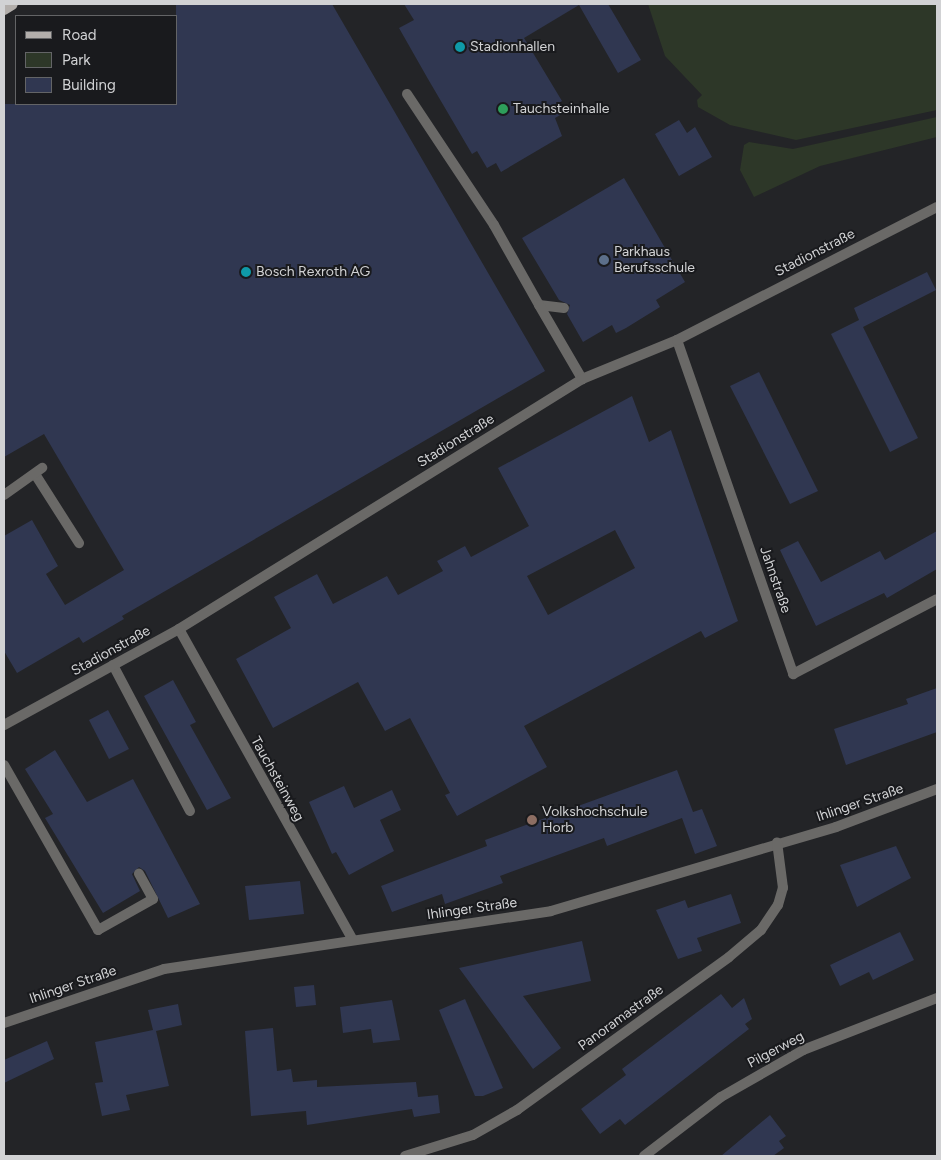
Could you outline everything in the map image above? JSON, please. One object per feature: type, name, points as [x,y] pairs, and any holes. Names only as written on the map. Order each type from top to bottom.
[{"type":"main road","points":[[4,9],[12,4]]},
{"type":"street","points":[[407,94],[494,225],[582,379]]},
{"type":"street","name":"Stadionstraße","points":[[4,725],[179,629],[582,379],[677,340],[937,207]]},
{"type":"street","points":[[539,305],[564,308]]},
{"type":"street","name":"Jahnstraße","points":[[677,340],[793,674],[937,599]]},
{"type":"street","points":[[4,495],[38,471],[79,543]]},
{"type":"street","name":"Tauchsteinweg","points":[[179,629],[353,940]]},
{"type":"street","points":[[113,665],[190,811]]},
{"type":"street","points":[[4,765],[98,930],[153,898],[139,874]]},
{"type":"street","name":"Ihlinger Straße","points":[[4,1023],[164,969],[551,911],[777,842],[836,827],[937,789]]},
{"type":"street","name":"Panoramastraße","points":[[405,1156],[441,1152],[517,1110],[761,930],[783,888],[777,842]]},
{"type":"street","name":"Pilgerweg","points":[[644,1156],[721,1097],[803,1050],[937,998]]},
{"type":"green space","points":[[648,4],[937,4],[937,110],[796,140],[730,125],[698,107],[697,100],[702,95],[665,56]]},
{"type":"green space","points":[[937,117],[937,137],[820,166],[754,197],[740,170],[744,145],[749,142],[793,149]]},
{"type":"building","name":"Bosch Rexroth AG","points":[[176,4],[332,4],[545,371],[122,616],[124,619],[83,643],[79,637],[17,673],[4,651],[4,536],[32,520],[58,566],[46,574],[65,605],[124,570],[44,434],[4,457],[4,104],[178,105],[178,15],[176,15]]},
{"type":"building","points":[[404,4],[608,4],[641,60],[618,73],[579,5],[524,38],[562,101],[556,105],[562,114],[555,118],[562,136],[501,172],[496,163],[487,168],[477,151],[472,154],[428,79],[399,28],[414,20]]},
{"type":"building","points":[[679,120],[687,133],[695,127],[712,157],[679,176],[655,134]]},
{"type":"building","name":"Parkhaus Berufsschule","points":[[624,178],[685,282],[656,300],[660,307],[626,328],[616,333],[612,325],[583,342],[567,314],[570,305],[559,300],[522,238]]},
{"type":"building","points":[[927,272],[936,290],[863,327],[918,438],[890,452],[831,334],[859,320],[854,308]]},
{"type":"building","points":[[759,372],[818,491],[790,504],[730,386]]},
{"type":"building","points":[[632,396],[649,442],[671,430],[738,621],[705,638],[701,631],[524,726],[547,767],[457,816],[445,795],[450,793],[410,718],[385,731],[358,682],[273,728],[236,659],[291,628],[274,597],[317,574],[333,604],[387,576],[398,595],[443,571],[437,561],[465,546],[471,557],[529,526],[498,468]],"holes":[[[615,530],[635,568],[548,615],[527,576]]]},
{"type":"building","points":[[937,531],[937,569],[887,598],[884,593],[816,626],[780,550],[798,541],[821,582],[880,551],[885,560]]},
{"type":"building","points":[[173,680],[196,722],[190,725],[231,798],[207,810],[144,696]]},
{"type":"building","points":[[937,688],[937,732],[846,765],[834,729],[908,704],[906,699]]},
{"type":"building","points":[[108,710],[129,749],[109,759],[89,720]]},
{"type":"building","points":[[55,750],[87,802],[133,779],[200,904],[168,918],[145,871],[139,867],[132,874],[140,891],[103,913],[45,818],[53,814],[25,769]]},
{"type":"building","points":[[677,770],[693,812],[702,809],[717,846],[695,854],[682,818],[607,846],[604,838],[500,876],[503,883],[445,904],[442,894],[392,912],[381,886],[487,846],[485,840]]},
{"type":"building","points":[[344,786],[354,808],[392,790],[401,810],[380,820],[394,851],[349,875],[336,852],[332,854],[309,802]]},
{"type":"building","points":[[896,846],[911,878],[857,907],[840,865]]},
{"type":"building","points":[[300,881],[304,914],[249,920],[245,886]]},
{"type":"building","points":[[731,894],[741,923],[697,938],[702,951],[678,959],[656,910],[685,900],[688,908]]},
{"type":"building","points":[[900,932],[914,960],[873,980],[869,972],[840,986],[830,965]]},
{"type":"building","points":[[582,941],[591,981],[523,996],[561,1048],[533,1069],[459,968]]},
{"type":"building","points":[[314,985],[316,1005],[296,1007],[294,987]]},
{"type":"building","points":[[721,994],[732,1008],[744,998],[752,1019],[745,1024],[749,1029],[625,1125],[620,1119],[600,1134],[581,1109],[626,1075],[622,1069]]},
{"type":"building","points":[[465,999],[503,1088],[483,1096],[475,1096],[439,1010]]},
{"type":"building","points":[[392,1000],[400,1040],[373,1043],[371,1029],[343,1033],[340,1007]]},
{"type":"building","points":[[178,1004],[182,1025],[156,1031],[169,1086],[126,1095],[130,1110],[102,1116],[95,1083],[103,1082],[95,1042],[153,1030],[148,1010]]},
{"type":"building","points":[[273,1028],[277,1071],[291,1069],[293,1082],[317,1080],[317,1087],[416,1082],[418,1097],[438,1095],[440,1113],[414,1117],[412,1109],[307,1125],[306,1111],[251,1116],[245,1031]]},
{"type":"building","points":[[47,1041],[54,1059],[4,1083],[4,1060]]},
{"type":"building","points":[[770,1115],[786,1136],[779,1141],[784,1148],[773,1156],[721,1156]]},
{"type":"place","name":"Stadionhallen","points":[[460,47]]},
{"type":"place","name":"Tauchsteinhalle","points":[[503,109]]},
{"type":"place","name":"Parkhaus Berufsschule","points":[[604,260]]},
{"type":"place","name":"Bosch Rexroth AG","points":[[246,272]]},
{"type":"place","name":"Volkshochschule Horb","points":[[532,820]]}]
